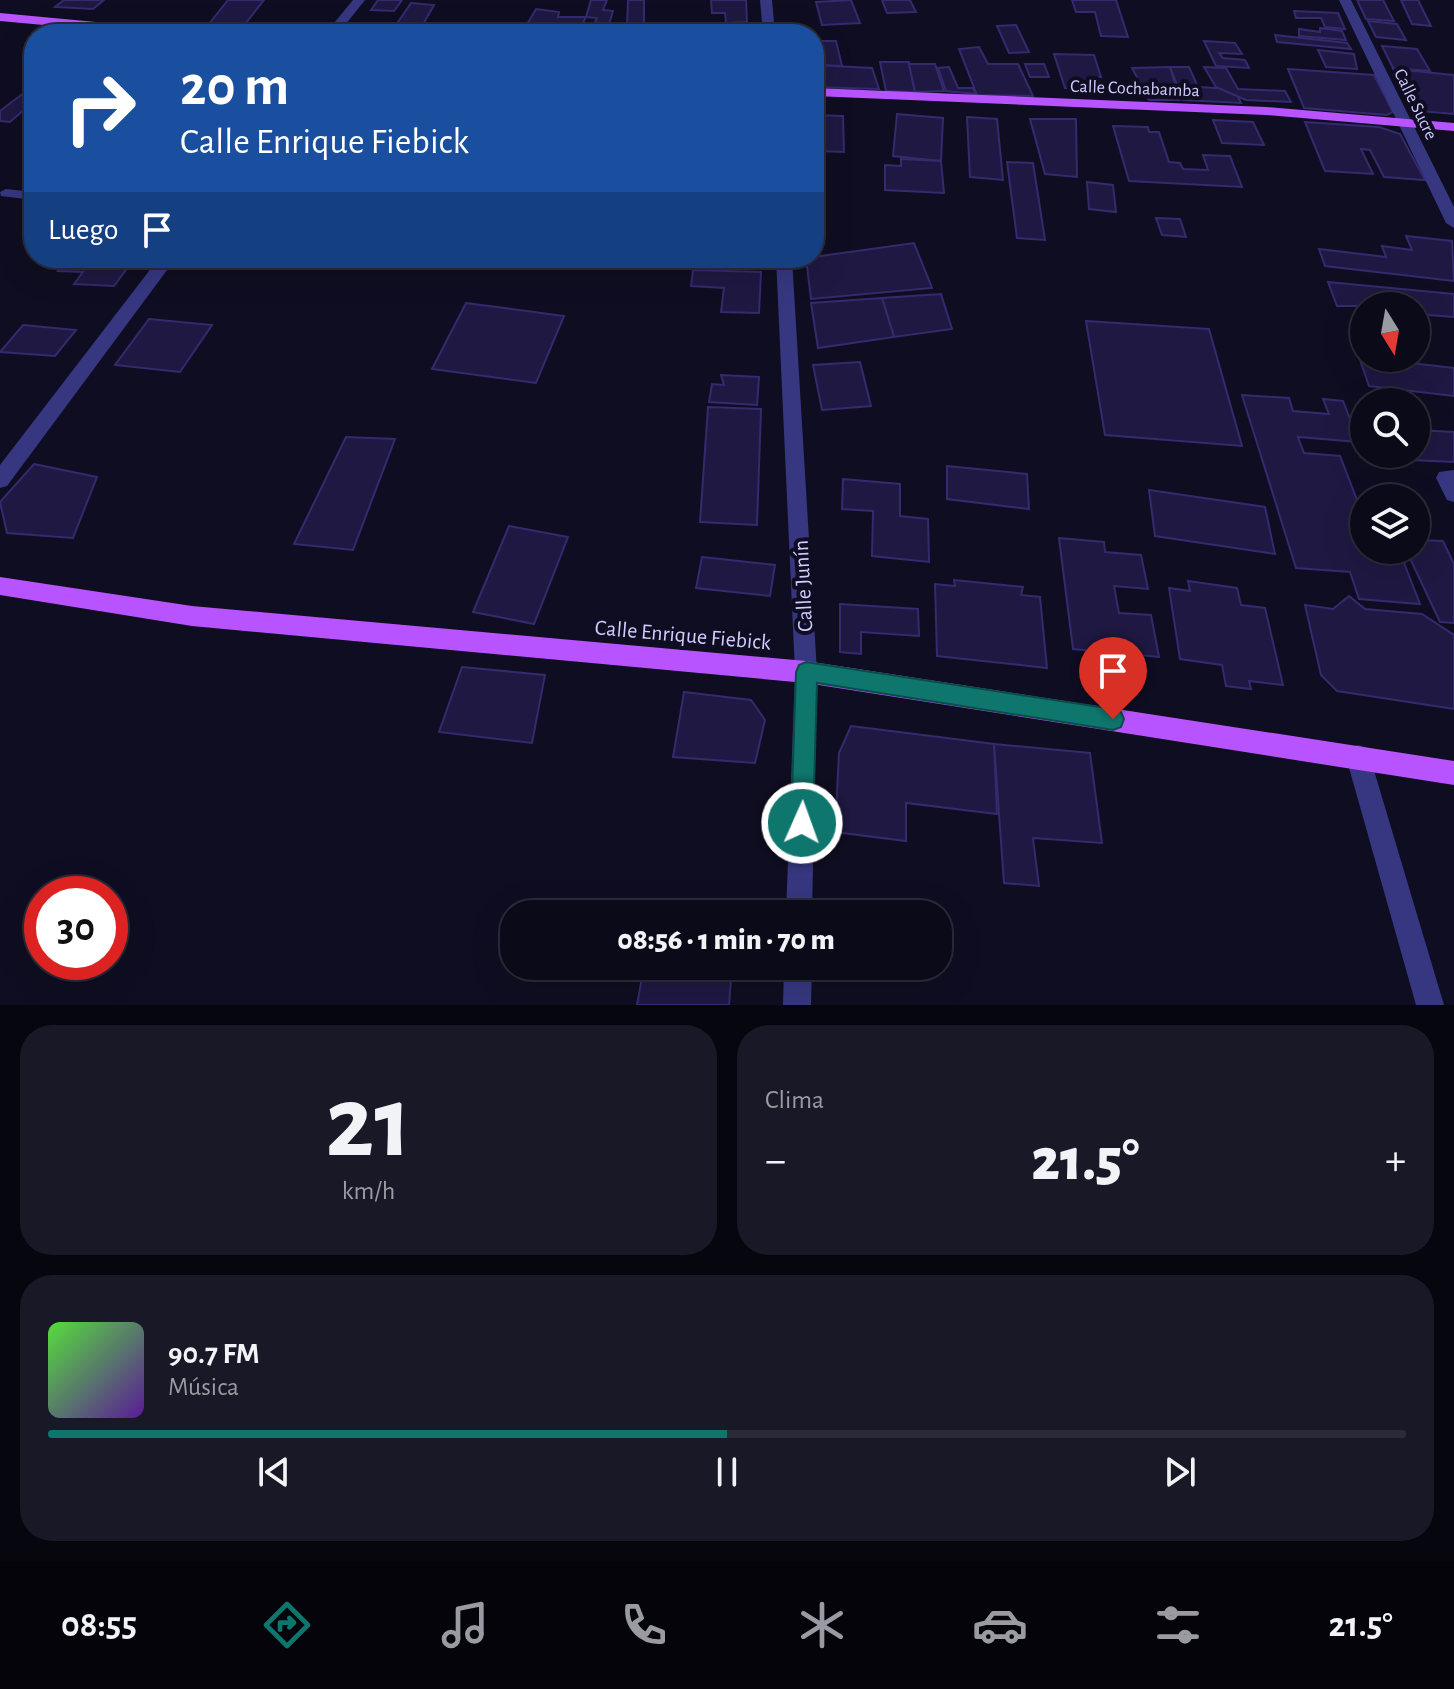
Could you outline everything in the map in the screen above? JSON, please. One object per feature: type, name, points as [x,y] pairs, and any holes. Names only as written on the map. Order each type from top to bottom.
[{"type":"main road","points":[[0,17],[75,24]]},
{"type":"main road","name":"Calle Cochabamba","points":[[824,92],[1266,111],[1401,120],[1454,127]]},
{"type":"main road","name":"Calle Enrique Fiebick","points":[[0,586],[192,616],[806,672],[1454,773]]},
{"type":"street","points":[[339,24],[359,0]]},
{"type":"street","points":[[766,0],[768,24]]},
{"type":"street","name":"Calle Sucre","points":[[1345,0],[1454,223]]},
{"type":"street","points":[[0,480],[160,268]]},
{"type":"street","name":"Calle Junín","points":[[785,268],[806,672],[799,900]]},
{"type":"street","points":[[1358,757],[1430,1005]]},
{"type":"street","points":[[797,1005],[798,980]]},
{"type":"lane","points":[[6,193],[24,195]]},
{"type":"building","points":[[64,0],[104,0],[93,9],[55,7]]},
{"type":"building","points":[[228,0],[264,0],[245,24],[209,24]]},
{"type":"building","points":[[378,0],[402,0],[394,11],[371,10]]},
{"type":"building","points":[[591,0],[607,0],[603,10],[613,11],[609,24],[594,24],[597,18],[586,17]]},
{"type":"building","points":[[628,0],[644,0],[644,24],[627,24]]},
{"type":"building","points":[[711,0],[746,0],[747,22],[726,23],[725,13],[712,13]]},
{"type":"building","points":[[851,0],[860,23],[822,24],[816,2]]},
{"type":"building","points":[[882,0],[910,0],[916,12],[887,13]]},
{"type":"building","points":[[1072,0],[1116,0],[1128,37],[1101,36],[1095,12],[1076,12]]},
{"type":"building","points":[[1357,0],[1383,0],[1394,21],[1366,19]]},
{"type":"building","points":[[1401,0],[1418,0],[1431,26],[1412,24]]},
{"type":"building","points":[[411,3],[434,5],[423,24],[397,24]]},
{"type":"building","points":[[536,9],[559,12],[558,17],[586,17],[582,24],[527,24]]},
{"type":"building","points":[[1294,11],[1338,13],[1345,29],[1325,27],[1321,18],[1296,18]]},
{"type":"building","points":[[1368,21],[1397,24],[1406,40],[1376,37]]},
{"type":"building","points":[[1016,25],[1029,52],[1009,53],[997,26]]},
{"type":"building","points":[[1320,28],[1342,31],[1346,40],[1299,36],[1299,29],[1320,32]]},
{"type":"building","points":[[1275,35],[1347,43],[1351,49],[1277,42]]},
{"type":"building","points":[[824,41],[836,41],[842,66],[824,65]]},
{"type":"building","points":[[1204,41],[1235,43],[1242,54],[1219,53],[1223,58],[1245,60],[1249,68],[1216,66]]},
{"type":"building","points":[[1382,46],[1417,49],[1430,71],[1393,68]]},
{"type":"building","points":[[979,47],[988,64],[1018,64],[1033,96],[977,95],[959,49]]},
{"type":"building","points":[[1318,50],[1354,54],[1357,69],[1326,67]]},
{"type":"building","points":[[1054,54],[1094,55],[1101,77],[1095,77],[1098,82],[1089,82],[1091,89],[1065,88]]},
{"type":"building","points":[[880,62],[909,62],[915,92],[886,91]]},
{"type":"building","points":[[909,64],[935,64],[944,91],[915,92]]},
{"type":"building","points":[[1025,64],[1044,64],[1049,77],[1030,77]]},
{"type":"building","points":[[824,66],[872,68],[879,89],[824,87]]},
{"type":"building","points":[[949,67],[958,88],[973,88],[976,94],[946,91],[938,68]]},
{"type":"building","points":[[1170,67],[1180,100],[1149,100],[1132,68]]},
{"type":"building","points":[[1170,67],[1189,67],[1198,87],[1234,89],[1241,103],[1183,100]]},
{"type":"building","points":[[1204,67],[1226,68],[1238,89],[1285,91],[1291,102],[1246,100],[1216,87]]},
{"type":"building","points":[[1288,69],[1374,75],[1393,112],[1387,115],[1304,108]]},
{"type":"building","points":[[1393,69],[1454,75],[1454,114],[1421,111],[1412,105]]},
{"type":"building","points":[[24,93],[24,110],[10,122],[0,121],[0,111]]},
{"type":"building","points":[[897,114],[943,118],[941,161],[893,156]]},
{"type":"building","points":[[824,115],[843,116],[844,152],[824,151]]},
{"type":"building","points":[[967,117],[997,119],[1003,180],[970,177]]},
{"type":"building","points":[[1030,119],[1076,119],[1077,177],[1045,174]]},
{"type":"building","points":[[1213,120],[1253,122],[1264,145],[1222,143]]},
{"type":"building","points":[[1305,122],[1379,127],[1400,134],[1425,180],[1384,177],[1370,150],[1361,149],[1373,174],[1325,171]]},
{"type":"building","points":[[1113,126],[1148,127],[1149,132],[1159,132],[1169,162],[1180,163],[1183,169],[1208,170],[1203,155],[1230,156],[1242,187],[1129,181]]},
{"type":"building","points":[[901,159],[941,161],[944,193],[885,190],[885,165],[901,166]]},
{"type":"building","points":[[1007,162],[1033,163],[1045,240],[1017,238]]},
{"type":"building","points":[[1087,182],[1113,185],[1116,212],[1089,209]]},
{"type":"building","points":[[1156,218],[1180,219],[1186,237],[1162,235]]},
{"type":"building","points":[[1406,236],[1452,241],[1454,281],[1325,266],[1319,249],[1386,257],[1382,246],[1412,250]]},
{"type":"building","points":[[914,243],[932,288],[811,299],[807,268],[824,268],[824,256]]},
{"type":"building","points":[[60,268],[127,268],[114,286],[74,284],[83,272],[58,271]]},
{"type":"building","points":[[693,270],[761,272],[759,313],[721,312],[724,288],[691,286]]},
{"type":"building","points":[[1328,282],[1454,294],[1454,317],[1430,315],[1430,292],[1350,292],[1350,306],[1337,306]]},
{"type":"building","points":[[941,294],[952,329],[894,337],[882,298]]},
{"type":"building","points":[[882,298],[894,337],[818,348],[811,303]]},
{"type":"building","points":[[466,303],[564,316],[536,383],[432,369]]},
{"type":"building","points":[[149,319],[212,325],[180,372],[115,365]]},
{"type":"building","points":[[1086,321],[1209,329],[1242,446],[1105,435]]},
{"type":"building","points":[[23,325],[76,330],[55,356],[0,352]]},
{"type":"building","points":[[860,362],[871,406],[822,410],[813,365]]},
{"type":"building","points":[[1430,365],[1454,368],[1454,396],[1430,393],[1430,388],[1369,386],[1364,372],[1430,372]]},
{"type":"building","points":[[721,375],[759,377],[757,405],[709,402],[712,384],[724,385]]},
{"type":"building","points":[[1242,395],[1289,398],[1293,411],[1329,414],[1323,399],[1343,401],[1350,419],[1350,441],[1298,437],[1304,453],[1340,456],[1351,484],[1350,564],[1404,564],[1420,604],[1359,599],[1350,572],[1296,568]]},
{"type":"building","points":[[708,407],[761,409],[757,525],[700,522]]},
{"type":"building","points":[[1430,431],[1454,432],[1454,462],[1430,461]]},
{"type":"building","points":[[346,437],[395,439],[353,550],[294,544]]},
{"type":"building","points":[[34,464],[97,477],[73,538],[7,533],[0,502]]},
{"type":"building","points":[[947,466],[1027,474],[1029,509],[947,499]]},
{"type":"building","points":[[843,479],[900,484],[900,516],[928,519],[929,562],[872,556],[873,511],[842,509]]},
{"type":"building","points":[[1149,490],[1265,507],[1275,554],[1155,536]]},
{"type":"building","points":[[509,526],[568,537],[534,624],[473,612]]},
{"type":"building","points":[[1059,538],[1104,542],[1105,552],[1141,555],[1148,589],[1114,586],[1119,613],[1151,615],[1159,657],[1073,649]]},
{"type":"building","points":[[1430,541],[1443,541],[1454,564],[1454,623],[1440,622],[1413,564],[1430,564]]},
{"type":"building","points":[[702,557],[775,565],[770,596],[696,588]]},
{"type":"building","points":[[954,580],[1023,587],[1021,595],[1040,597],[1047,668],[937,656],[935,584],[955,586]]},
{"type":"building","points":[[1188,581],[1237,588],[1241,605],[1265,608],[1283,685],[1249,681],[1251,689],[1226,686],[1222,665],[1180,659],[1169,588],[1190,591]]},
{"type":"building","points":[[1349,596],[1365,609],[1422,614],[1454,635],[1454,709],[1337,691],[1321,675],[1305,605],[1333,609]]},
{"type":"building","points":[[840,604],[918,609],[919,636],[861,632],[861,654],[840,652]]},
{"type":"building","points":[[462,667],[545,675],[532,743],[439,732]]},
{"type":"building","points":[[684,692],[751,700],[765,720],[755,763],[673,757]]},
{"type":"building","points":[[851,726],[994,744],[997,814],[906,803],[906,841],[835,832],[839,753]]},
{"type":"building","points":[[994,744],[1090,753],[1102,843],[1033,838],[1039,886],[1004,883]]},
{"type":"building","points":[[641,980],[731,980],[729,1005],[637,1005]]},
{"type":"route","points":[[802,823],[806,672],[1113,719]]}]
